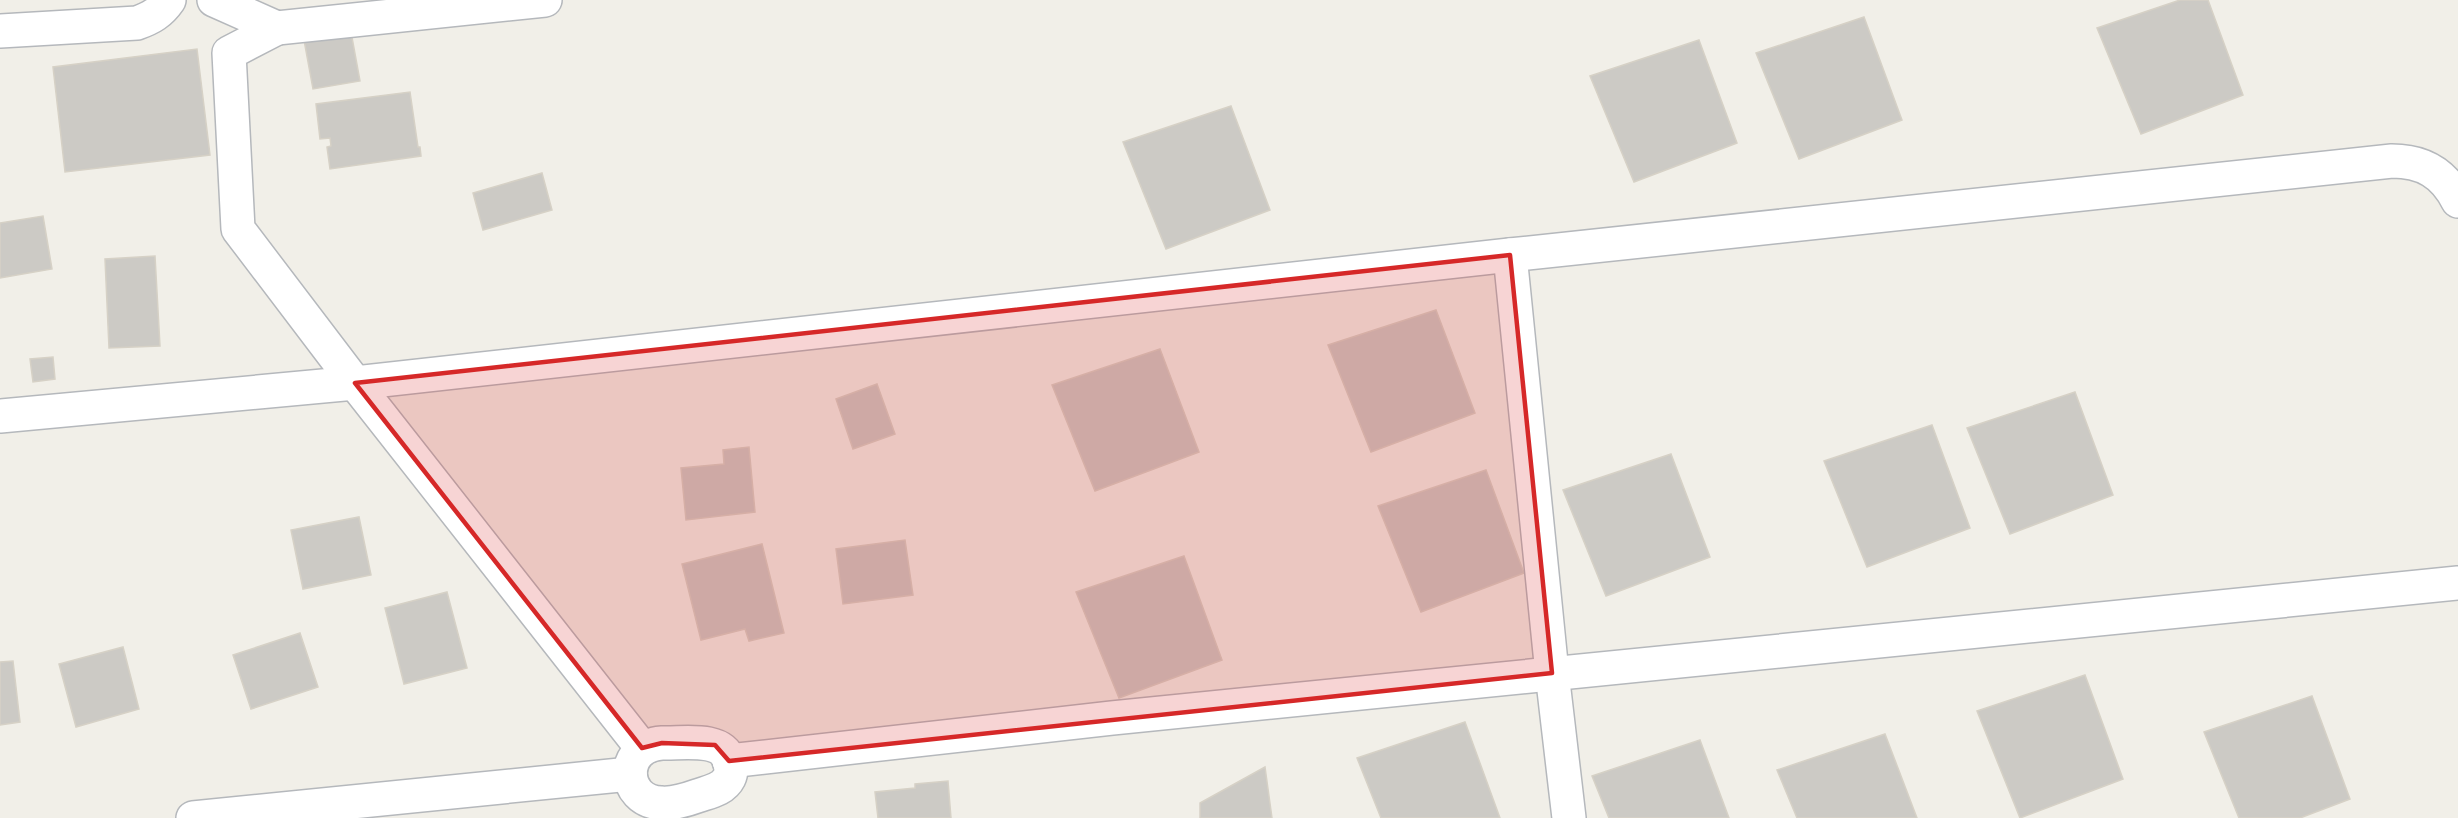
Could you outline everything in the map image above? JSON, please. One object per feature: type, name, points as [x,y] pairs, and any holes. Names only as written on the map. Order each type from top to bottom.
[{"type":"street","points":[[0,32],[137,23],[151,18],[169,0]]},
{"type":"street","points":[[213,0],[277,28]]},
{"type":"street","points":[[193,818],[636,761],[652,744],[662,743],[715,745],[727,754],[729,761],[731,769],[725,784],[693,809],[659,804],[646,800],[637,792],[636,761],[238,229],[230,53],[277,28],[545,0]]},
{"type":"street","points":[[0,416],[355,383],[1510,255],[2392,161],[2409,161],[2426,166],[2452,189],[2458,201]]},
{"type":"street","points":[[1510,255],[1569,818]]},
{"type":"street","points":[[729,761],[1112,718],[2458,584]]},
{"type":"highlighted area","points":[[1510,255],[1552,673],[729,761],[715,745],[662,743],[642,748],[355,383]]},
{"type":"building","points":[[2180,0],[2208,0],[2243,95],[2141,134],[2097,28]]},
{"type":"building","points":[[1864,17],[1902,120],[1799,159],[1756,53]]},
{"type":"building","points":[[351,32],[360,81],[313,89],[304,40]]},
{"type":"building","points":[[1699,40],[1737,143],[1634,182],[1590,76]]},
{"type":"building","points":[[197,49],[210,155],[65,172],[53,67]]},
{"type":"building","points":[[410,92],[421,156],[330,169],[327,147],[331,146],[330,138],[320,139],[316,104]]},
{"type":"building","points":[[1231,106],[1270,210],[1166,249],[1123,142]]},
{"type":"building","points":[[542,173],[552,210],[483,230],[473,193]]},
{"type":"building","points":[[43,216],[52,269],[0,278],[0,223]]},
{"type":"building","points":[[155,256],[160,346],[109,348],[105,259]]},
{"type":"building","points":[[1436,310],[1475,413],[1371,452],[1328,345]]},
{"type":"building","points":[[1160,349],[1199,452],[1095,491],[1052,385]]},
{"type":"building","points":[[53,357],[55,379],[33,382],[30,359]]},
{"type":"building","points":[[877,384],[895,434],[853,449],[836,399]]},
{"type":"building","points":[[2075,392],[2113,495],[2010,534],[1967,428]]},
{"type":"building","points":[[1932,425],[1970,528],[1867,567],[1824,461]]},
{"type":"building","points":[[749,447],[755,512],[686,520],[681,468],[724,464],[723,450]]},
{"type":"building","points":[[1671,454],[1710,557],[1606,596],[1563,490]]},
{"type":"building","points":[[1486,470],[1524,573],[1421,612],[1378,506]]},
{"type":"building","points":[[359,517],[371,575],[303,589],[291,530]]},
{"type":"building","points":[[905,540],[913,595],[843,604],[836,549]]},
{"type":"building","points":[[762,544],[784,633],[749,641],[745,629],[701,640],[682,564]]},
{"type":"building","points":[[1184,556],[1222,660],[1119,698],[1076,592]]},
{"type":"building","points":[[447,592],[467,668],[404,684],[385,608]]},
{"type":"building","points":[[300,633],[318,687],[251,709],[233,655]]},
{"type":"building","points":[[123,647],[139,709],[76,727],[59,664]]},
{"type":"building","points":[[13,661],[20,722],[0,725],[0,662]]},
{"type":"building","points":[[2085,675],[2123,779],[2020,818],[1977,711]]},
{"type":"building","points":[[2312,696],[2350,799],[2300,818],[2239,818],[2204,732]]},
{"type":"building","points":[[1465,722],[1500,818],[1381,818],[1357,758]]},
{"type":"building","points":[[1885,734],[1917,818],[1797,818],[1777,770]]},
{"type":"building","points":[[1700,740],[1729,818],[1609,818],[1592,776]]},
{"type":"building","points":[[1265,767],[1272,818],[1200,818],[1200,803]]},
{"type":"building","points":[[948,781],[951,818],[878,818],[875,792],[915,788],[915,784]]}]
